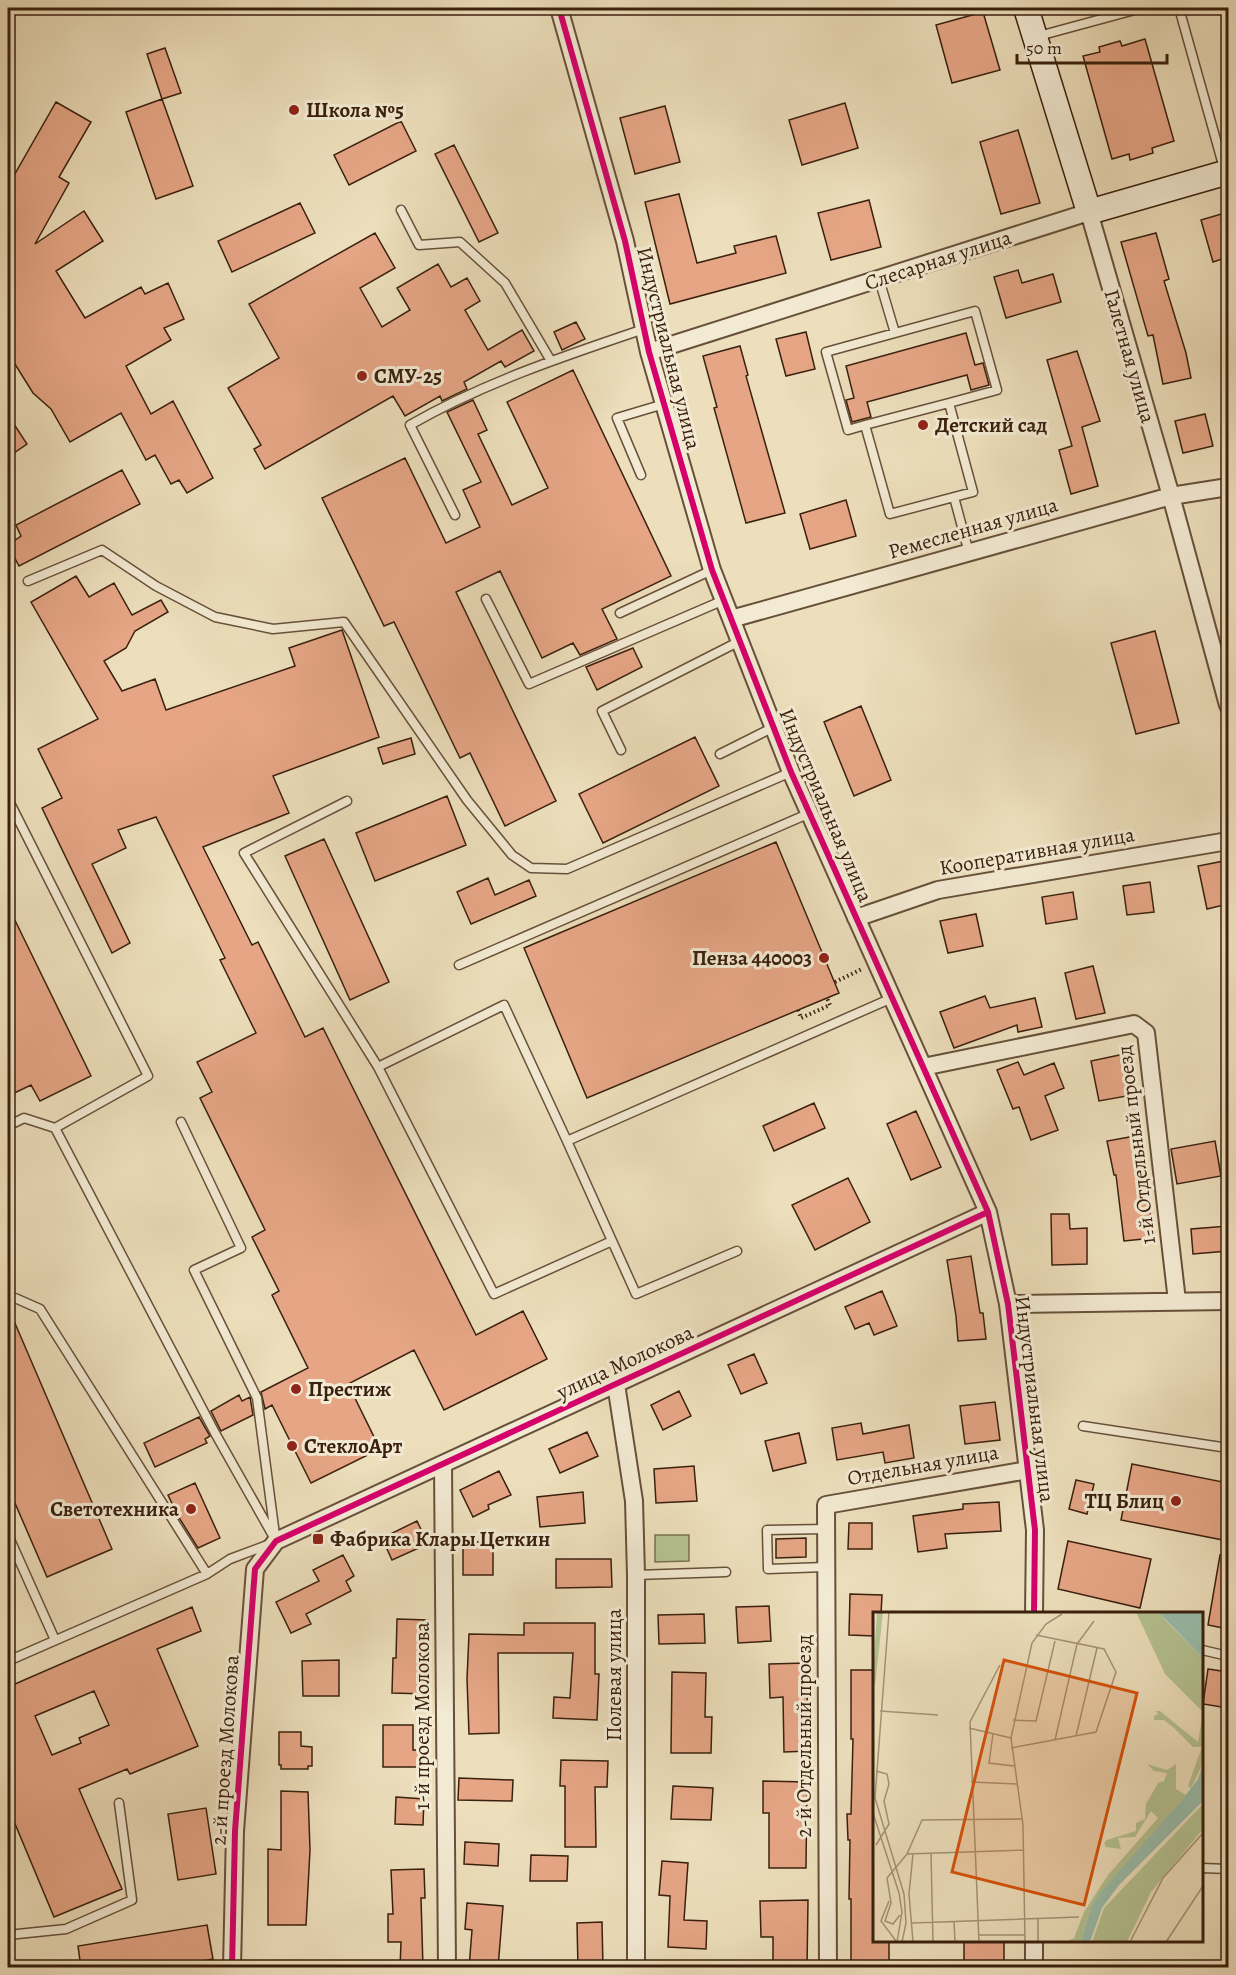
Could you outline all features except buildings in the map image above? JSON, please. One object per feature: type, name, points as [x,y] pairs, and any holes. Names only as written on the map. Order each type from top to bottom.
[{"type":"street","name":"Индустриальная улица","points":[[559,8],[625,241],[649,352],[712,570],[791,772],[988,1212],[1008,1304],[1035,1530],[1034,1612]]},
{"type":"street","name":"Галетная улица","points":[[1026,8],[1089,212],[1171,496],[1228,705]]},
{"type":"street","name":"Слесарная улица","points":[[649,352],[1089,212],[1227,172]]},
{"type":"street","name":"Ремесленная улица","points":[[731,619],[1171,496],[1228,487]]},
{"type":"street","name":"Кооперативная улица","points":[[856,918],[938,890],[1228,840]]},
{"type":"street","name":"1-й Отдельный проезд","points":[[923,1067],[1134,1024],[1146,1033],[1177,1302]]},
{"type":"street","name":"улица Молокова","points":[[276,1541],[988,1212]]},
{"type":"street","points":[[1008,1304],[1228,1300]]},
{"type":"street","name":"Полевая улица","points":[[616,1384],[634,1501],[636,1968]]},
{"type":"street","name":"1-й проезд Молокова","points":[[443,1464],[447,1968]]},
{"type":"street","name":"Отдельная улица","points":[[826,1505],[1028,1470]]},
{"type":"street","name":"2-й Отдельный проезд","points":[[826,1505],[828,1968]]},
{"type":"street","name":"2-й проезд Молокова","points":[[232,1968],[235,1831],[255,1569],[276,1541]]},
{"type":"street","points":[[1034,1942],[1034,1968]]},
{"type":"lane","points":[[1035,37],[1142,8]]},
{"type":"lane","points":[[1179,8],[1227,172]]},
{"type":"lane","points":[[401,210],[419,245],[460,242],[505,283],[551,361]]},
{"type":"lane","points":[[879,279],[895,333]]},
{"type":"lane","points":[[975,311],[997,390],[949,404],[848,430],[826,352],[975,311]]},
{"type":"lane","points":[[454,515],[410,425],[446,404],[551,361],[644,329]]},
{"type":"lane","points":[[641,475],[617,418],[664,404]]},
{"type":"lane","points":[[865,425],[890,514],[973,492],[949,404]]},
{"type":"lane","points":[[954,497],[969,553]]},
{"type":"lane","points":[[28,581],[102,550],[156,586],[215,617],[273,629],[344,622],[467,800],[512,855],[531,868],[567,868],[791,772]]},
{"type":"lane","points":[[620,613],[712,570]]},
{"type":"lane","points":[[486,599],[529,684],[724,600]]},
{"type":"lane","points":[[621,750],[602,711],[740,641]]},
{"type":"lane","points":[[720,754],[774,727]]},
{"type":"lane","points":[[8,799],[148,1076],[55,1128]]},
{"type":"lane","points":[[347,801],[244,853],[378,1067],[494,1294],[612,1241]]},
{"type":"lane","points":[[459,965],[810,813]]},
{"type":"lane","points":[[567,1141],[892,998]]},
{"type":"lane","points":[[378,1067],[504,1005],[636,1294],[737,1251]]},
{"type":"lane","points":[[8,1126],[24,1118],[55,1128],[215,1433],[276,1541]]},
{"type":"lane","points":[[181,1122],[241,1248],[194,1270],[256,1398],[276,1541]]},
{"type":"lane","points":[[8,1299],[15,1298],[40,1309],[207,1574]]},
{"type":"lane","points":[[1083,1426],[1228,1448]]},
{"type":"lane","points":[[825,1568],[768,1569],[767,1530],[826,1529]]},
{"type":"lane","points":[[8,1535],[55,1640]]},
{"type":"lane","points":[[8,1661],[207,1574],[230,1560],[276,1541]]},
{"type":"lane","points":[[636,1575],[726,1572]]},
{"type":"lane","points":[[1203,1650],[1228,1656]]},
{"type":"lane","points":[[8,1935],[66,1929],[132,1900],[119,1803]]},
{"type":"lane","points":[[1203,1868],[1228,1869]]},
{"type":"path","points":[[835,982],[876,962]]},
{"type":"path","points":[[798,1010],[801,1018],[830,1005],[827,998]]},
{"type":"green space","points":[[655,1535],[689,1535],[689,1561],[655,1562]]},
{"type":"cycle path","points":[[559,8],[625,241],[649,352],[712,570],[791,772],[988,1212],[1008,1304],[1035,1530],[1034,1612]]},
{"type":"cycle path","points":[[232,1968],[235,1831],[255,1569],[276,1541],[988,1212]]},
{"type":"place","name":"Школа №5","points":[[294,110]]},
{"type":"place","name":"СМУ-25","points":[[362,376]]},
{"type":"place","name":"Детский сад","points":[[923,425]]},
{"type":"place","name":"Пенза 440003","points":[[824,958]]},
{"type":"place","name":"Престиж","points":[[296,1389]]},
{"type":"place","name":"СтеклоАрт","points":[[292,1446]]},
{"type":"place","name":"ТЦ Блиц","points":[[1176,1501]]},
{"type":"place","name":"Светотехника","points":[[191,1509]]},
{"type":"place","name":"Фабрика Клары Цеткин","points":[[318,1539]]}]
